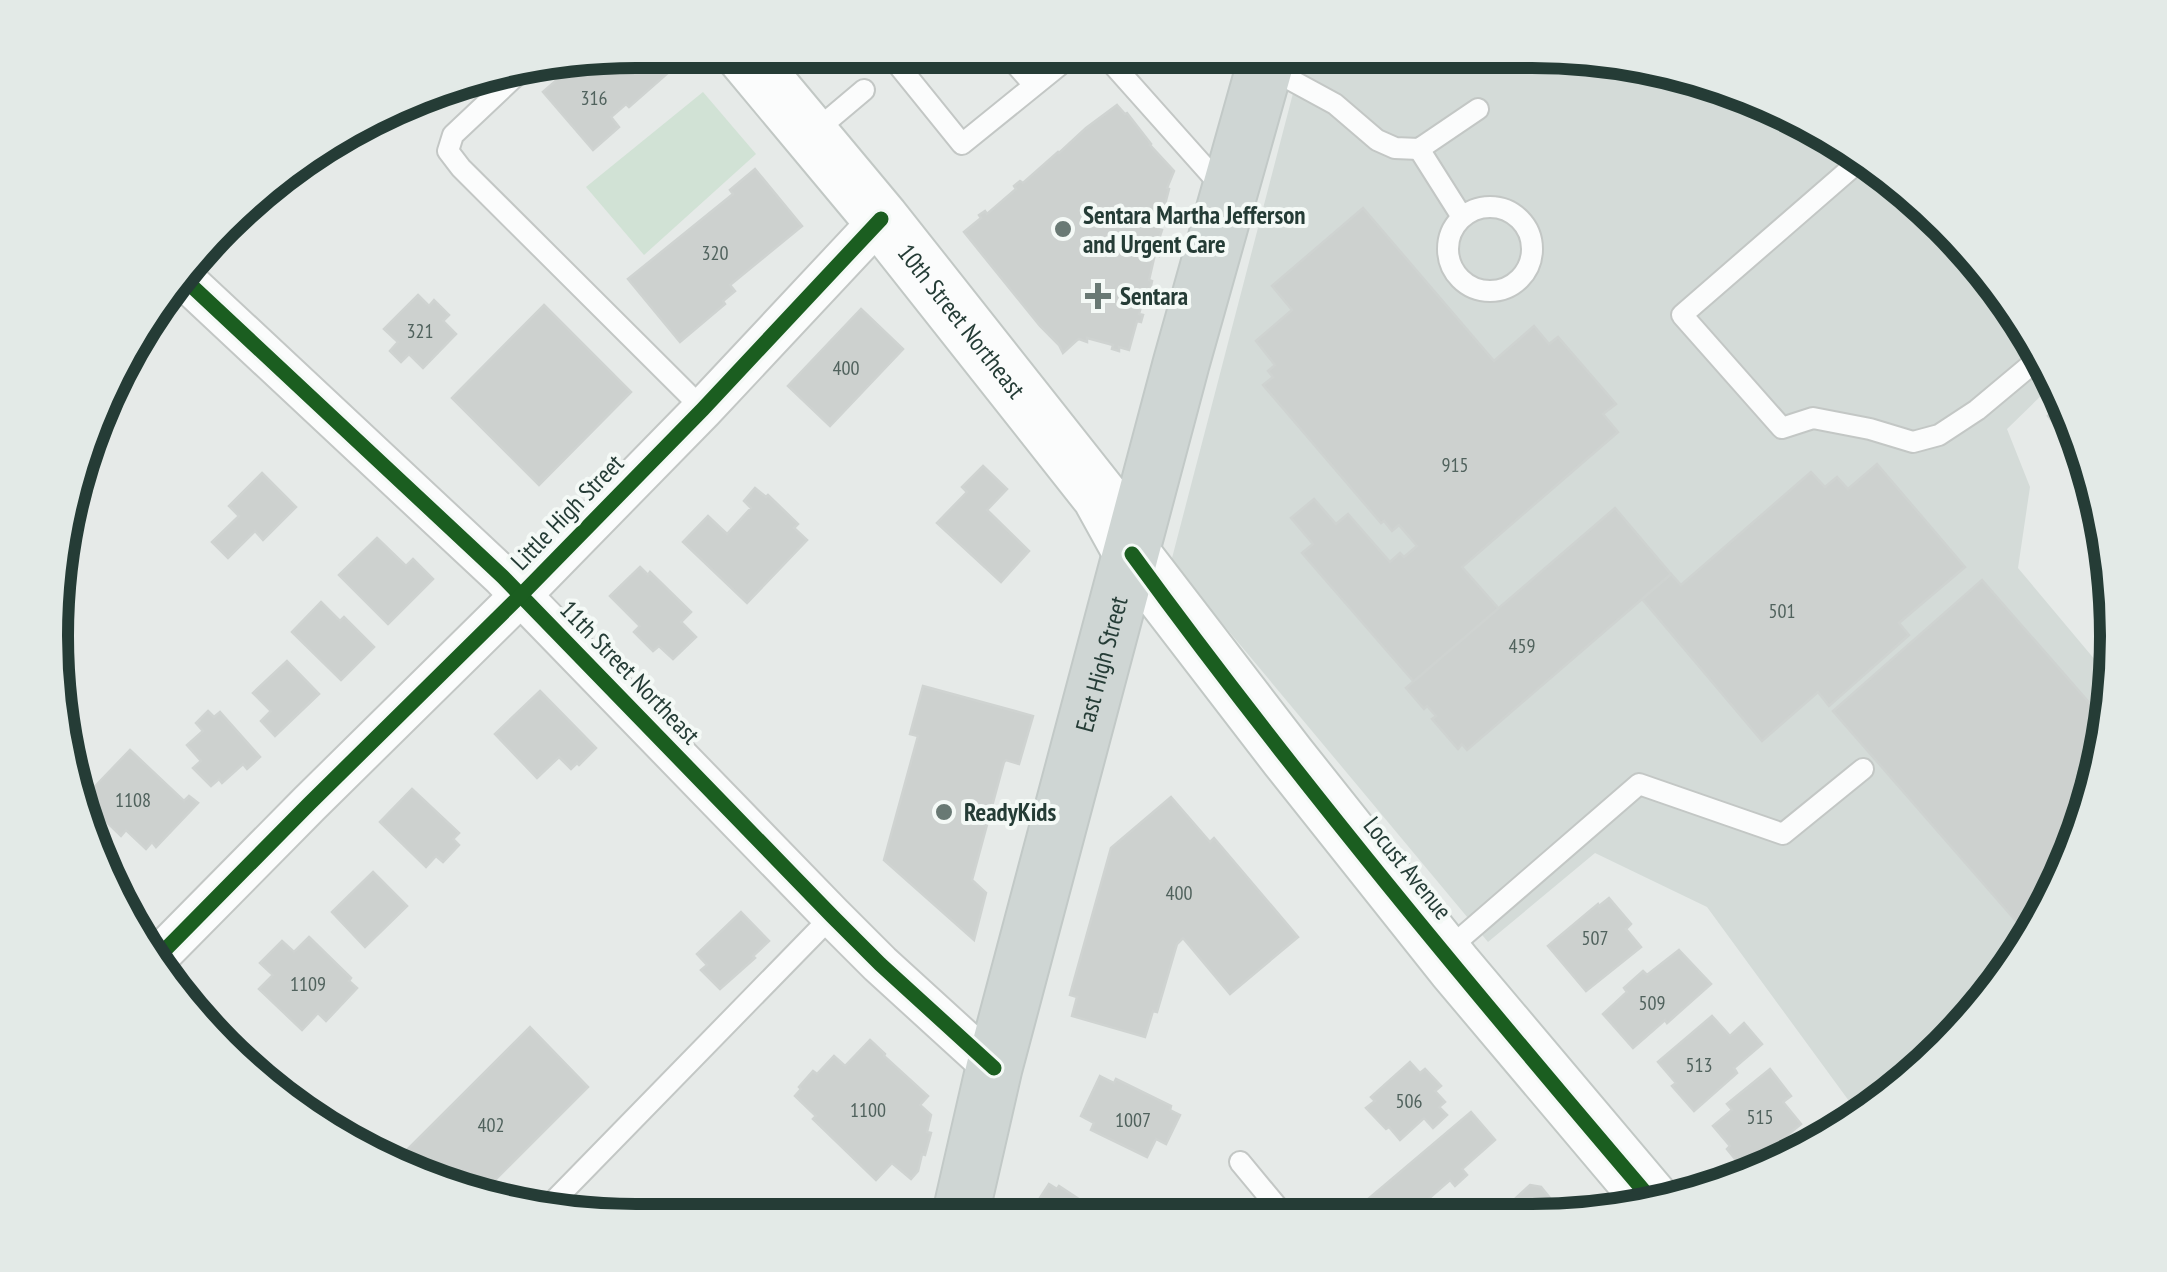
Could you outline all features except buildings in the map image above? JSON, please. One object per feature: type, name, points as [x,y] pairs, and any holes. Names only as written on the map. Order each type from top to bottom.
[{"type":"main road","name":"East High Street","points":[[963,1204],[994,1068],[1181,364],[1264,68]]},
{"type":"street","name":"10th Street Northeast","points":[[755,68],[1100,496],[1132,554]]},
{"type":"street","name":"Little High Street","points":[[163,952],[521,595],[880,219]]},
{"type":"street","name":"11th Street Northeast","points":[[190,284],[521,595],[832,916],[994,1068]]},
{"type":"street","name":"Locust Avenue","points":[[1132,554],[1299,772],[1647,1193]]},
{"type":"lane","points":[[901,68],[962,144],[1055,68]]},
{"type":"lane","points":[[1019,68],[1034,85]]},
{"type":"lane","points":[[1116,68],[1229,194]]},
{"type":"lane","points":[[1280,68],[1334,104],[1377,140],[1396,148],[1419,148],[1478,108]]},
{"type":"lane","points":[[509,82],[453,135],[448,151],[703,408]]},
{"type":"lane","points":[[812,134],[864,90]]},
{"type":"lane","points":[[1419,148],[1462,217]]},
{"type":"lane","points":[[1852,167],[1682,315],[1782,428],[1814,418],[1913,442],[1952,427],[2030,365]]},
{"type":"lane","points":[[1486,206],[1512,213],[1522,222],[1529,234],[1530,260],[1515,282],[1490,291],[1463,281],[1453,270],[1448,242],[1462,217],[1486,206]]},
{"type":"lane","points":[[1444,952],[1639,784],[1783,834],[1863,769]]},
{"type":"lane","points":[[555,1199],[832,916]]},
{"type":"lane","points":[[1240,1162],[1276,1204]]},
{"type":"shaded area","points":[[1300,68],[1568,69],[1642,78],[1749,111],[1847,163],[1933,234],[2004,320],[2044,392],[2007,429],[2030,487],[2018,568],[2098,664],[2089,747],[2056,854],[2004,952],[1933,1038],[1852,1105],[1707,907],[1595,853],[1488,942],[1171,562]]},
{"type":"green space","points":[[703,92],[756,154],[644,255],[586,187]]},
{"type":"cycle path","points":[[163,952],[521,595],[881,219]]},
{"type":"cycle path","points":[[190,284],[503,577],[832,916],[994,1068]]},
{"type":"cycle path","points":[[1132,554],[1388,884],[1646,1193]]},
{"type":"place","name":"Sentara Martha Jefferson and Urgent Care","points":[[1063,229]]},
{"type":"place","name":"Sentara","points":[[1098,296]]},
{"type":"place","name":"ReadyKids","points":[[944,812]]}]
